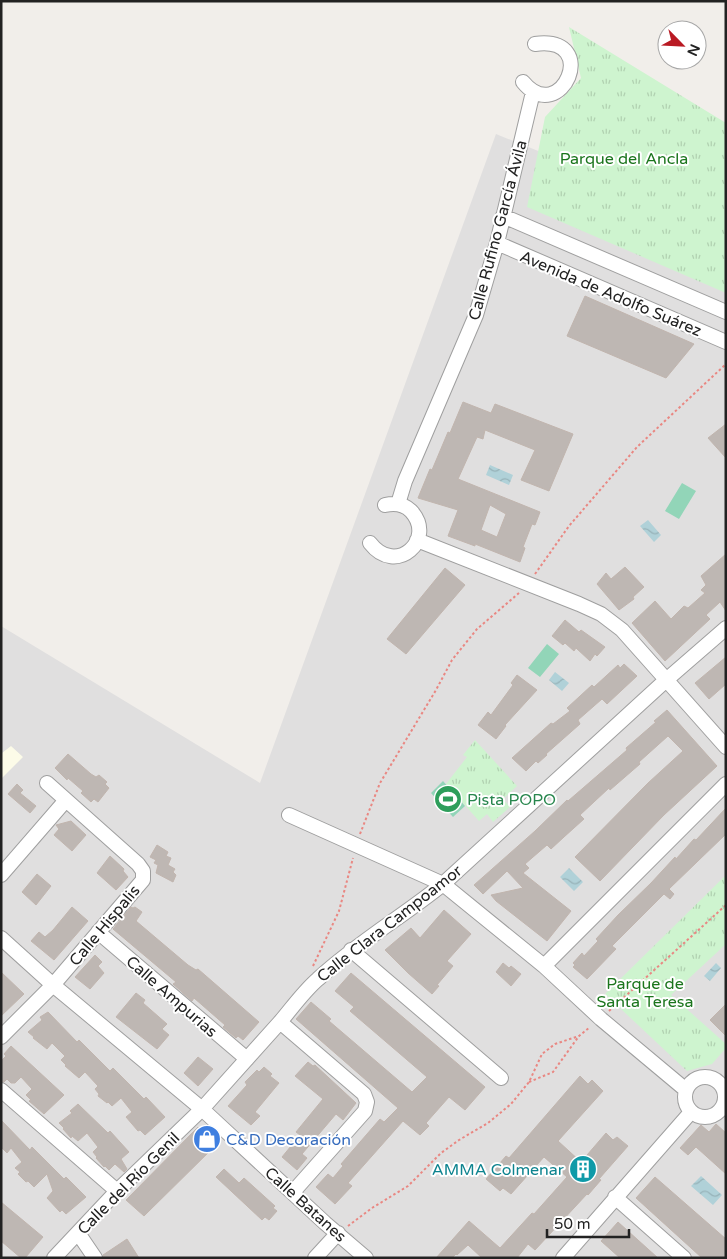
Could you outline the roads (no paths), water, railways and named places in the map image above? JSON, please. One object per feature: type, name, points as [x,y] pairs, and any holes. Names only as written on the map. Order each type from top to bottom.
[{"type":"street","points":[[523,82],[534,92],[546,95],[559,91],[568,82],[572,69],[569,56],[560,46],[548,42],[535,44]]},
{"type":"street","name":"Calle Rufino García Ávila","points":[[418,540],[420,529],[416,518],[408,509],[391,505],[405,481],[476,315],[534,92]]},
{"type":"street","name":"Avenida de Adolfo Suárez","points":[[503,216],[726,312]]},
{"type":"street","name":"Avenida de Adolfo Suárez","points":[[496,244],[726,342]]},
{"type":"street","points":[[370,542],[384,556],[394,557],[404,555],[412,549],[418,540],[601,614],[622,630],[665,681],[726,747]]},
{"type":"street","name":"Calle Clara Campoamor","points":[[246,1059],[316,980],[351,950],[443,884],[665,681],[726,628]]},
{"type":"street","name":"Calle Hispalis","points":[[1,1037],[54,985],[143,880],[143,871],[138,864],[47,783]]},
{"type":"street","points":[[544,966],[726,784]]},
{"type":"street","points":[[1,875],[66,800]]},
{"type":"street","points":[[289,815],[443,884],[544,966],[601,1019],[686,1090]]},
{"type":"street","name":"Calle Ampurias","points":[[98,932],[246,1059]]},
{"type":"street","name":"Calle Batanes","points":[[1,938],[202,1109],[366,1258]]},
{"type":"street","points":[[351,950],[501,1078]]},
{"type":"street","points":[[280,1022],[364,1094],[367,1102],[365,1111],[293,1192]]},
{"type":"street","name":"Calle del Río Genil","points":[[54,1258],[117,1191],[202,1109],[246,1059]]},
{"type":"street","points":[[722,1077],[725,1100],[722,1115],[702,1117],[691,1112],[685,1101],[686,1090],[690,1084],[700,1078],[722,1077]]},
{"type":"street","points":[[1,1090],[117,1191]]},
{"type":"street","points":[[562,1258],[691,1112]]},
{"type":"street","points":[[615,1197],[684,1258]]},
{"type":"street","points":[[78,1233],[95,1258]]},
{"type":"street","points":[[315,1258],[338,1233]]},
{"type":"water","points":[[490,465],[513,475],[509,485],[486,475]]},
{"type":"water","points":[[648,520],[661,535],[654,542],[640,526]]},
{"type":"water","points":[[555,672],[569,683],[562,691],[549,680]]},
{"type":"water","points":[[569,868],[583,882],[574,891],[560,877]]},
{"type":"water","points":[[716,963],[721,968],[710,981],[704,976]]},
{"type":"water","points":[[701,1176],[722,1195],[713,1205],[691,1186]]},
{"type":"place","name":"Pista POPO","points":[[448,799]]},
{"type":"place","name":"C&D Decoración","points":[[207,1139]]},
{"type":"place","name":"AMMA Colmenar","points":[[583,1169]]},
{"type":"park label","name":"Parque del Ancla","points":[[624,158]]},
{"type":"park label","name":"Parque de Santa Teresa","points":[[645,992]]}]
